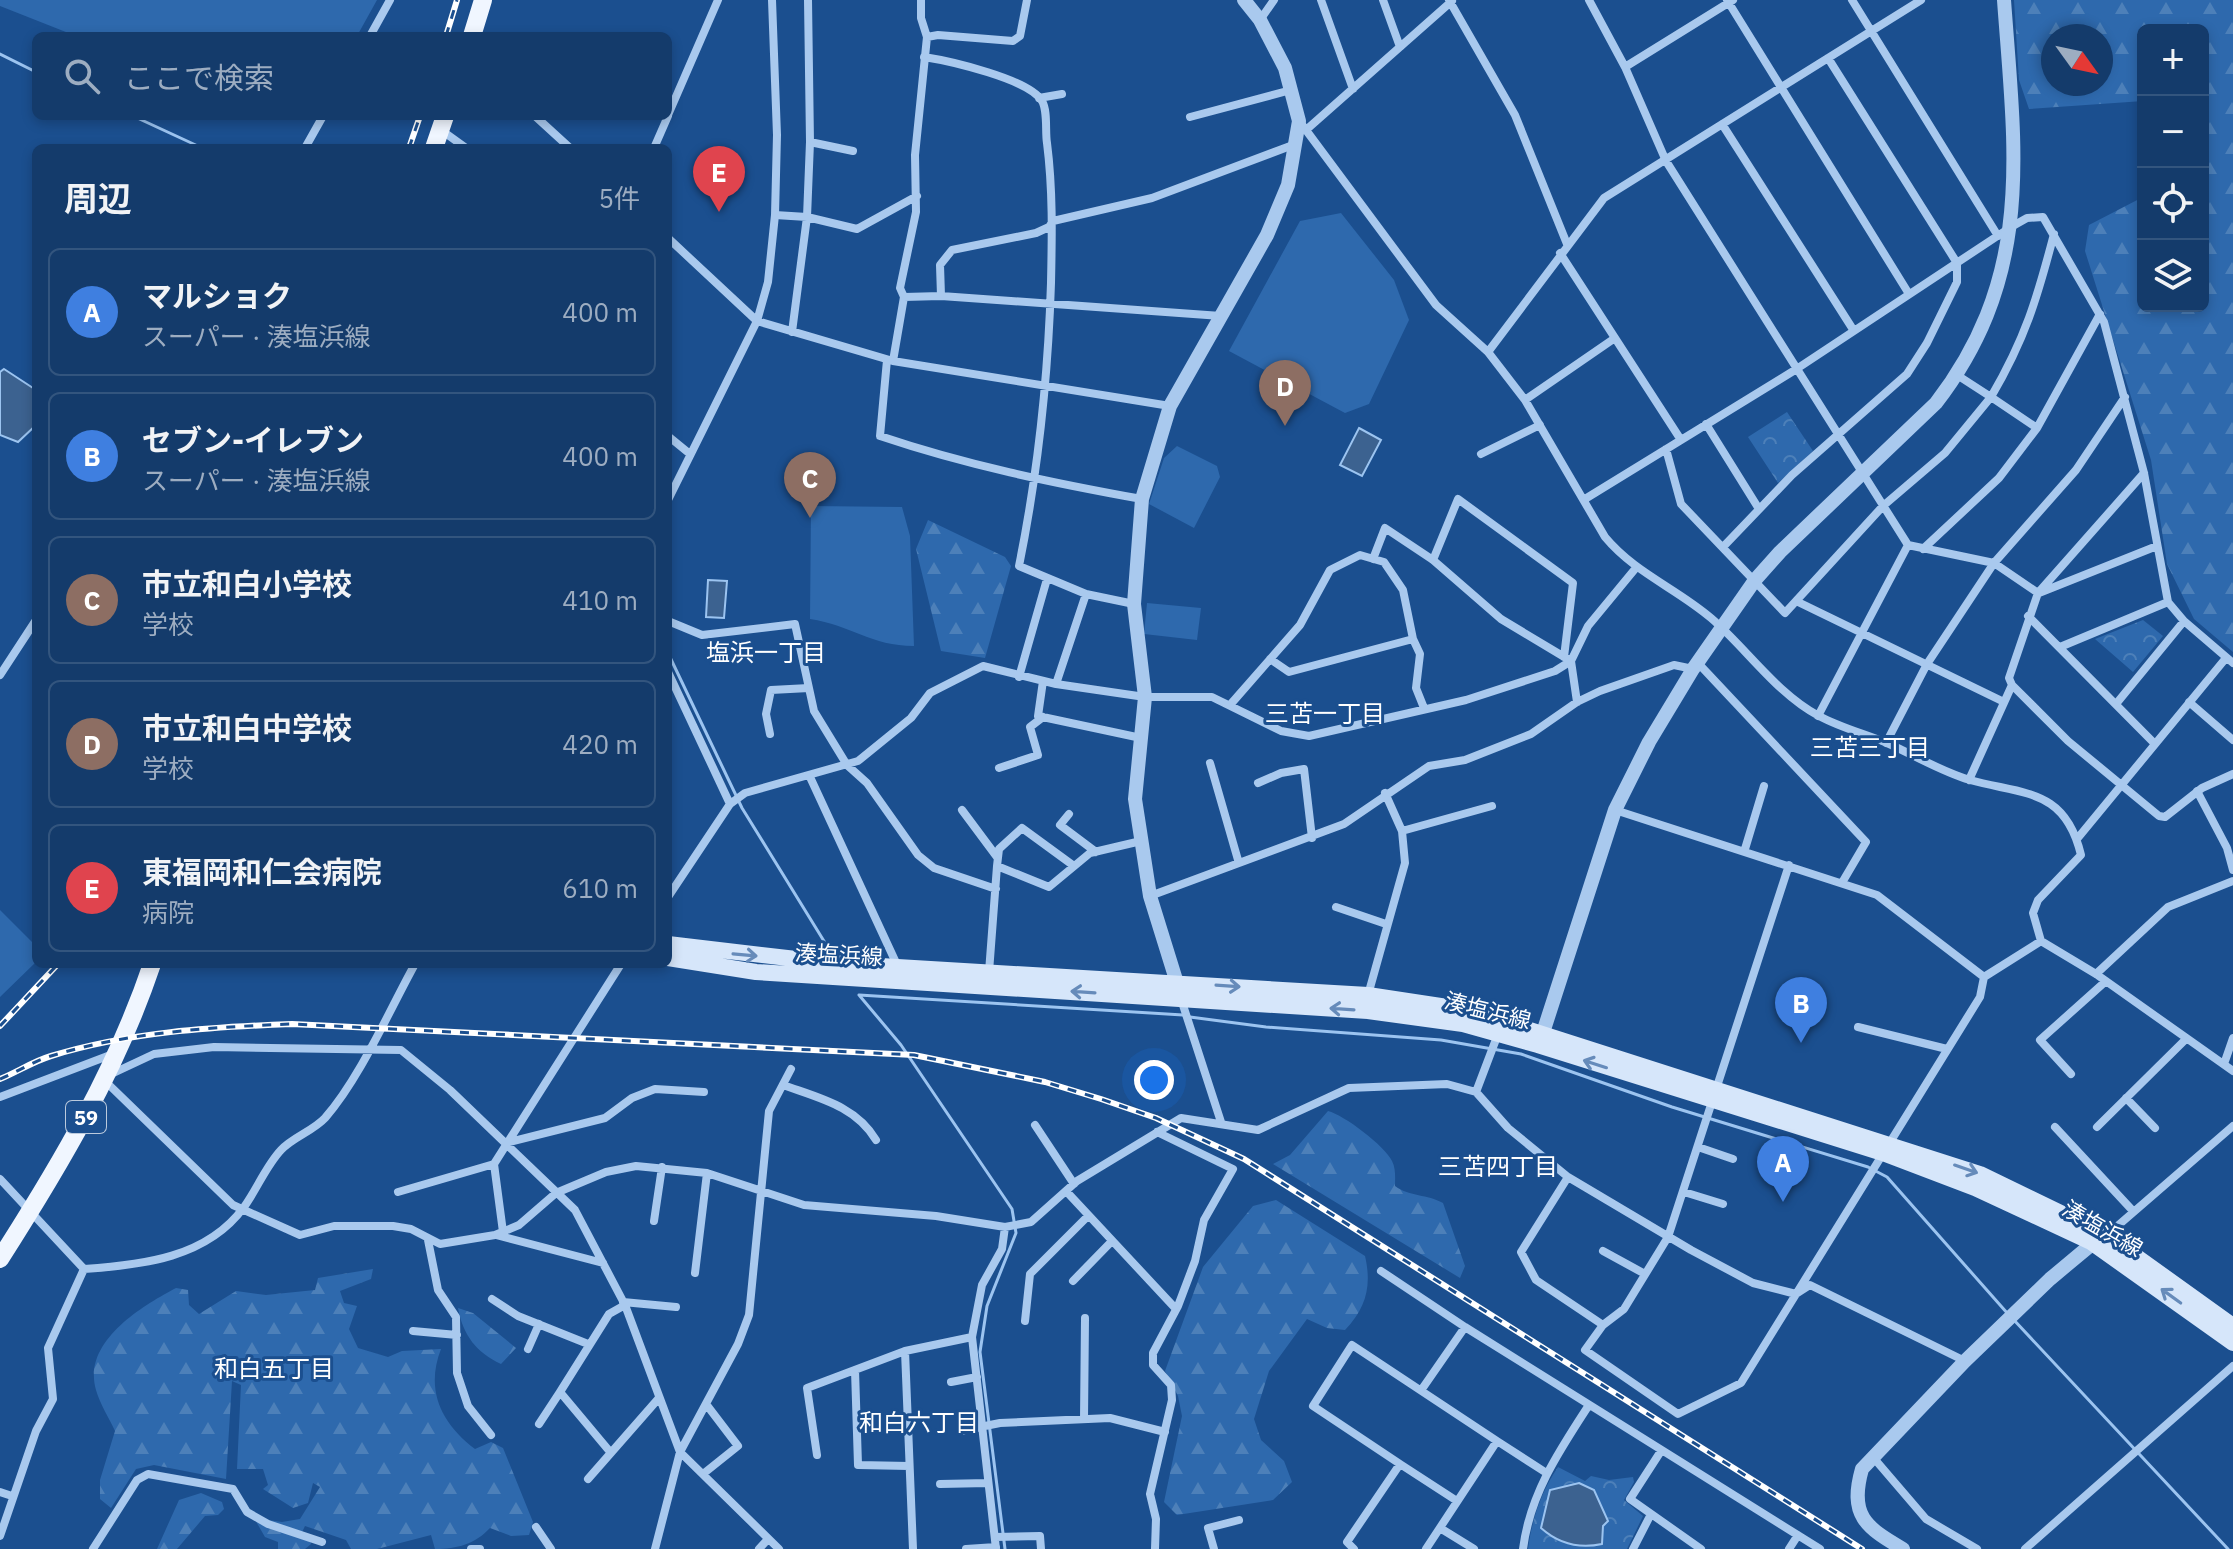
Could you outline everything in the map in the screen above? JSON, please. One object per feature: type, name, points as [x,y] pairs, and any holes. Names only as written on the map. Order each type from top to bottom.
[{"type":"main road","points":[[473,32],[483,0]]},
{"type":"main road","points":[[435,144],[443,123]]},
{"type":"main road","name":"湊塩浜線","points":[[672,945],[718,953],[989,972],[1399,1014],[1498,1034],[1540,1038]]},
{"type":"main road","name":"湊塩浜線","points":[[672,959],[756,972],[1179,991],[1368,995],[1467,1010],[1540,1038],[1887,1148],[2098,1239],[2233,1326]]},
{"type":"main road","name":"59","points":[[0,1259],[106,1079],[150,968]]},
{"type":"main road","name":"湊塩浜線","points":[[2098,1239],[2233,1343]]},
{"type":"street","points":[[372,32],[390,0]]},
{"type":"street","points":[[672,107],[718,0]]},
{"type":"street","points":[[672,492],[757,321],[768,282],[775,215],[777,135],[772,0]]},
{"type":"street","points":[[792,332],[807,217],[810,142],[808,0]]},
{"type":"street","points":[[921,0],[921,18],[927,37],[915,155],[917,196],[900,288],[904,297],[890,360],[880,436],[941,457],[1036,480],[1142,499]]},
{"type":"street","points":[[927,37],[938,35],[1013,41],[1020,36],[1027,0]]},
{"type":"street","points":[[1244,0],[1260,20],[1285,68],[1303,126],[1436,305],[1488,352],[1525,400],[1605,537],[1635,569],[1711,618],[1818,716],[1969,780],[2025,790],[2043,798],[2072,826],[2081,855],[2038,900],[2033,913],[2041,941],[2096,974],[2233,1071]]},
{"type":"street","points":[[1260,20],[1274,0]]},
{"type":"street","points":[[1321,0],[1353,89]]},
{"type":"street","points":[[1383,0],[1400,47]]},
{"type":"street","points":[[1589,0],[1625,67],[1666,161],[1908,545],[1994,563],[2038,593]]},
{"type":"street","points":[[1852,0],[2004,232]]},
{"type":"street","points":[[1488,352],[1604,198],[1921,0]]},
{"type":"street","points":[[1540,1038],[1615,810],[1649,742],[1695,666],[1755,580],[1862,471],[1912,427],[1957,375],[1996,297],[2004,232],[2004,0]]},
{"type":"street","points":[[1221,1122],[1150,896],[1134,783],[1145,697],[1134,604],[1142,499],[1170,406],[1223,316],[1284,200],[1293,145],[1303,126],[1353,89],[1451,1],[1515,115],[1567,244]]},
{"type":"street","points":[[1625,67],[1729,1],[1909,294]]},
{"type":"street","points":[[924,57],[983,72],[1044,103],[1053,186],[1047,387],[1036,480],[1019,566],[1086,594],[1134,604]]},
{"type":"street","points":[[1723,547],[1792,475],[1907,374],[1927,343],[1957,282],[1957,263],[1828,58]]},
{"type":"street","points":[[1190,117],[1291,90]]},
{"type":"street","points":[[1039,98],[1062,94]]},
{"type":"street","points":[[307,144],[321,120]]},
{"type":"street","points":[[539,120],[566,144]]},
{"type":"street","points":[[656,144],[666,120]]},
{"type":"street","points":[[443,123],[462,144]]},
{"type":"street","points":[[1722,124],[1854,331]]},
{"type":"street","points":[[810,142],[853,151]]},
{"type":"street","points":[[941,296],[940,265],[952,250],[1036,233],[1049,227],[1053,221],[1152,198],[1293,145]]},
{"type":"street","points":[[775,215],[807,217],[857,229],[917,196]]},
{"type":"street","points":[[1585,499],[1795,370],[2004,232],[2027,218],[2043,217],[2100,314],[2144,473],[2168,602],[2184,621],[2230,660],[2189,702],[2077,839]]},
{"type":"street","points":[[1666,449],[1681,504],[1785,613],[1883,506],[1945,453],[1991,397],[2019,349],[2036,304],[2054,234]]},
{"type":"street","points":[[672,242],[757,321],[890,360],[1170,406]]},
{"type":"street","points":[[1560,253],[1681,440]]},
{"type":"street","points":[[904,297],[941,296],[1223,316]]},
{"type":"street","points":[[1923,549],[1999,478],[2037,428],[2100,314]]},
{"type":"street","points":[[1525,400],[1615,338]]},
{"type":"street","points":[[1957,375],[2037,428]]},
{"type":"street","points":[[1886,743],[1927,664],[1994,563],[2076,470],[2125,397]]},
{"type":"street","points":[[1706,424],[1759,509]]},
{"type":"street","points":[[1481,454],[1540,425]]},
{"type":"street","points":[[672,439],[690,454]]},
{"type":"street","points":[[2144,473],[2055,569],[2038,593],[2009,678],[2012,685],[2068,741],[2159,816],[2165,817],[2197,791],[2233,774]]},
{"type":"street","points":[[1433,560],[1458,499],[1573,583],[1567,659],[1577,702]]},
{"type":"street","points":[[1373,559],[1385,528],[1433,560],[1501,619],[1567,659]]},
{"type":"street","points":[[1818,716],[1908,545]]},
{"type":"street","points":[[2038,593],[2157,546]]},
{"type":"street","points":[[1230,705],[1300,625],[1330,570],[1360,555],[1384,562],[1403,590],[1413,639],[1420,654],[1416,688],[1424,708]]},
{"type":"street","points":[[672,891],[730,804],[745,793],[858,761],[911,718],[930,693],[983,666],[1019,677],[1145,697],[1212,697],[1295,736],[1339,731],[1513,686],[1567,659],[1588,626],[1635,569]]},
{"type":"street","points":[[1019,677],[1047,579]]},
{"type":"street","points":[[1056,684],[1086,594]]},
{"type":"street","points":[[1796,601],[2004,702]]},
{"type":"street","points":[[2060,647],[2168,602]]},
{"type":"street","points":[[2028,616],[2154,743]]},
{"type":"street","points":[[2116,704],[2184,621]]},
{"type":"street","points":[[672,623],[702,635],[795,624],[814,711],[847,765],[867,783],[918,855],[934,868],[996,889]]},
{"type":"street","points":[[0,675],[32,626]]},
{"type":"street","points":[[1270,659],[1289,672],[1413,639]]},
{"type":"street","points":[[1150,896],[1238,860],[1312,838],[1344,824],[1385,793],[1429,766],[1465,760],[1531,734],[1577,702],[1674,665],[1695,666],[1866,842],[1843,881]]},
{"type":"street","points":[[672,681],[730,804]]},
{"type":"street","points":[[1043,681],[1038,716],[1141,738]]},
{"type":"street","points":[[1969,780],[2012,685]]},
{"type":"street","points":[[770,734],[766,714],[771,690],[809,688]]},
{"type":"street","points":[[2189,702],[2233,740]]},
{"type":"street","points":[[999,768],[1038,755],[1030,727],[1043,717]]},
{"type":"street","points":[[1210,763],[1238,860]]},
{"type":"street","points":[[1258,783],[1281,773],[1304,769],[1312,838]]},
{"type":"street","points":[[810,777],[898,967]]},
{"type":"street","points":[[1745,849],[1764,786]]},
{"type":"street","points":[[2197,791],[2227,848],[2233,870]]},
{"type":"street","points":[[1368,995],[1405,863],[1402,831],[1385,793]]},
{"type":"street","points":[[1402,831],[1492,806]]},
{"type":"street","points":[[962,810],[997,862],[1049,887],[1096,852],[1141,841]]},
{"type":"street","points":[[1615,810],[1745,849],[1877,895],[1984,977]]},
{"type":"street","points":[[1069,814],[1060,825],[1096,852]]},
{"type":"street","points":[[989,972],[999,849],[1022,828],[1074,866]]},
{"type":"street","points":[[1789,865],[1668,1237],[1624,1309],[1603,1325],[1585,1350],[1678,1414],[1741,1383],[1980,997],[1984,977],[2041,941]]},
{"type":"street","points":[[2096,974],[2168,907],[2233,881]]},
{"type":"street","points":[[1336,907],[1386,924]]},
{"type":"street","points":[[84,1269],[145,1265],[169,1258],[214,1235],[243,1209],[281,1150],[324,1119],[369,1049],[413,968]]},
{"type":"street","points":[[499,1234],[494,1164],[618,968]]},
{"type":"street","points":[[2071,1074],[2040,1040],[2106,981]]},
{"type":"street","points":[[1858,1027],[1947,1049]]},
{"type":"street","points":[[1476,1092],[1498,1034]]},
{"type":"street","points":[[2224,1064],[2233,1038]]},
{"type":"street","points":[[2097,1127],[2186,1039]]},
{"type":"street","points":[[779,1549],[680,1452],[624,1303],[575,1210],[556,1193],[450,1090],[401,1050],[214,1047],[154,1054],[106,1079],[233,1205],[300,1235],[334,1226],[393,1226],[411,1229],[440,1244],[499,1234],[519,1225],[556,1193],[606,1172],[636,1166],[707,1173],[804,1205],[936,1216],[1005,1227],[1031,1222],[1074,1184],[1181,1118],[1258,1130],[1349,1088],[1447,1084],[1476,1092],[1508,1128],[1568,1177],[1753,1283],[1796,1294],[1810,1285],[1965,1361]]},
{"type":"street","points":[[0,1097],[118,1052]]},
{"type":"street","points":[[655,1549],[680,1452],[738,1344],[749,1315],[769,1111],[791,1069]]},
{"type":"street","points":[[783,1085],[846,1109],[859,1117],[876,1140]]},
{"type":"street","points":[[505,1143],[605,1118],[632,1098],[655,1089],[704,1092]]},
{"type":"street","points":[[2126,1098],[2155,1128]]},
{"type":"street","points":[[1035,1125],[1074,1184]]},
{"type":"street","points":[[1903,1549],[1866,1526],[1857,1506],[1856,1489],[1862,1469],[1872,1456],[1965,1361],[2098,1239],[2233,1126]]},
{"type":"street","points":[[2055,1127],[2133,1211]]},
{"type":"street","points":[[1155,1549],[1156,1519],[1150,1494],[1171,1413],[1171,1385],[1153,1365],[1153,1353],[1176,1309],[1195,1261],[1204,1220],[1233,1169],[1157,1132]]},
{"type":"street","points":[[1698,1147],[1733,1159]]},
{"type":"street","points":[[398,1192],[494,1164]]},
{"type":"street","points":[[654,1221],[662,1167]]},
{"type":"street","points":[[695,1273],[707,1173]]},
{"type":"street","points":[[1568,1177],[1521,1252],[1536,1280],[1603,1325]]},
{"type":"street","points":[[0,1179],[32,1209],[84,1269]]},
{"type":"street","points":[[1066,1191],[1176,1309]]},
{"type":"street","points":[[1684,1192],[1723,1204]]},
{"type":"street","points":[[1025,1321],[1030,1274],[1088,1216]]},
{"type":"street","points":[[996,1544],[972,1337],[982,1285],[1002,1249],[1005,1227]]},
{"type":"street","points":[[499,1234],[603,1263]]},
{"type":"street","points":[[428,1240],[438,1290],[456,1317],[457,1373],[468,1406],[491,1435]]},
{"type":"street","points":[[1073,1281],[1112,1241]]},
{"type":"street","points":[[1603,1251],[1645,1274]]},
{"type":"street","points":[[0,1536],[36,1431],[53,1399],[48,1348],[84,1269]]},
{"type":"street","points":[[1381,1271],[1820,1549]]},
{"type":"street","points":[[492,1299],[518,1316],[588,1344]]},
{"type":"street","points":[[539,1424],[609,1314],[624,1303],[676,1307]]},
{"type":"street","points":[[1084,1419],[1085,1318]]},
{"type":"street","points":[[528,1349],[539,1324]]},
{"type":"street","points":[[1422,1389],[1465,1327]]},
{"type":"street","points":[[413,1331],[457,1335]]},
{"type":"street","points":[[817,1455],[807,1388],[905,1351],[972,1337]]},
{"type":"street","points":[[1457,1501],[1313,1406],[1352,1345],[1545,1472]]},
{"type":"street","points":[[905,1351],[913,1549]]},
{"type":"street","points":[[2025,1549],[2233,1366]]},
{"type":"street","points":[[855,1370],[858,1465],[909,1466]]},
{"type":"street","points":[[951,1382],[977,1377]]},
{"type":"street","points":[[560,1392],[611,1453]]},
{"type":"street","points":[[588,1479],[659,1398]]},
{"type":"street","points":[[703,1474],[738,1446],[706,1404]]},
{"type":"street","points":[[1523,1549],[1525,1528],[1545,1472],[1589,1405]]},
{"type":"street","points":[[960,1431],[995,1424],[1110,1418],[1165,1432]]},
{"type":"street","points":[[1426,1549],[1497,1441]]},
{"type":"street","points":[[1661,1451],[1630,1499],[1701,1549]]},
{"type":"street","points":[[1872,1456],[1926,1519],[1977,1549]]},
{"type":"street","points":[[1354,1549],[1347,1542],[1400,1464]]},
{"type":"street","points":[[93,1549],[137,1480],[148,1474],[233,1489],[247,1512],[268,1524],[322,1542]]},
{"type":"street","points":[[940,1484],[988,1483]]},
{"type":"street","points":[[0,1492],[12,1496]]},
{"type":"street","points":[[1633,1549],[1650,1516]]},
{"type":"street","points":[[1214,1549],[1208,1528],[1239,1520]]},
{"type":"street","points":[[536,1527],[551,1549]]},
{"type":"street","points":[[1440,1528],[1474,1549]]},
{"type":"street","points":[[1789,1549],[1798,1535]]},
{"type":"street","points":[[966,1549],[1040,1536],[1041,1549]]},
{"type":"street","points":[[759,1549],[768,1539]]},
{"type":"street","points":[[471,1549],[480,1549]]},
{"type":"green space","points":[[0,0],[377,0],[359,32],[66,32],[0,6]]},
{"type":"green space","points":[[2014,0],[2233,0],[2233,652],[2194,619],[2167,564],[2151,460],[2085,251],[2089,225],[2137,200],[2137,312],[2209,312],[2209,24],[2137,24],[2137,101],[2029,109],[2019,80]]},
{"type":"green space","points":[[1341,213],[1394,280],[1409,320],[1369,404],[1345,413],[1229,351],[1300,221]]},
{"type":"green space","points":[[1787,412],[1813,451],[1778,483],[1748,437]]},
{"type":"green space","points":[[1177,446],[1217,466],[1220,477],[1194,528],[1149,504],[1164,458]]},
{"type":"green space","points":[[811,506],[902,507],[910,536],[914,646],[885,643],[810,619]]},
{"type":"green space","points":[[928,520],[1005,557],[1011,566],[985,658],[941,651],[916,549]]},
{"type":"green space","points":[[1147,603],[1201,608],[1197,640],[1144,634]]},
{"type":"green space","points":[[2143,620],[2163,636],[2133,672],[2095,639]]},
{"type":"green space","points":[[0,910],[32,942],[32,966],[0,997]]},
{"type":"green space","points":[[1328,1111],[1344,1118],[1381,1147],[1392,1161],[1395,1186],[1443,1203],[1465,1266],[1460,1278],[1273,1164],[1290,1155]]},
{"type":"green space","points":[[1276,1200],[1365,1256],[1368,1277],[1366,1296],[1345,1330],[1327,1328],[1307,1319],[1269,1371],[1254,1419],[1261,1440],[1284,1461],[1292,1482],[1273,1500],[1177,1515],[1164,1502],[1182,1416],[1178,1396],[1165,1371],[1203,1267],[1253,1206]]},
{"type":"green space","points":[[373,1269],[371,1279],[340,1291],[344,1303],[357,1306],[349,1329],[358,1348],[388,1357],[402,1351],[441,1349],[435,1378],[439,1405],[453,1428],[475,1449],[491,1442],[503,1448],[533,1522],[529,1535],[511,1536],[490,1528],[472,1542],[451,1548],[435,1549],[431,1535],[377,1549],[351,1549],[346,1540],[305,1526],[302,1532],[309,1535],[311,1544],[305,1549],[278,1549],[278,1542],[265,1537],[254,1518],[282,1522],[300,1519],[320,1487],[313,1483],[308,1503],[293,1508],[263,1489],[268,1485],[263,1469],[237,1469],[241,1385],[232,1381],[226,1479],[154,1465],[136,1469],[111,1508],[100,1499],[100,1480],[115,1431],[96,1390],[94,1373],[106,1341],[132,1316],[176,1288],[188,1290],[189,1305],[199,1314],[236,1291],[266,1295],[315,1290],[318,1278]]},
{"type":"green space","points":[[458,1308],[473,1313],[516,1348],[501,1364],[472,1342]]},
{"type":"green space","points":[[1558,1467],[1585,1481],[1591,1476],[1609,1480],[1633,1477],[1634,1482],[1624,1500],[1643,1516],[1627,1549],[1528,1549],[1538,1506]]},
{"type":"green space","points":[[201,1493],[222,1502],[224,1509],[218,1515],[205,1516],[177,1549],[157,1549],[179,1500]]},
{"type":"shaded area","points":[[4,369],[32,387],[32,429],[18,442],[0,435],[0,372]]},
{"type":"shaded area","points":[[1359,428],[1381,440],[1362,476],[1340,465]]},
{"type":"shaded area","points":[[708,580],[727,581],[724,618],[706,617]]},
{"type":"shaded area","points":[[1579,1483],[1594,1490],[1608,1521],[1603,1526],[1602,1544],[1570,1544],[1541,1528],[1550,1490]]},
{"type":"waterway","points":[[0,54],[32,70]]},
{"type":"waterway","points":[[142,120],[194,144]]},
{"type":"waterway","points":[[672,661],[742,808],[827,946]]},
{"type":"waterway","points":[[859,995],[1183,1015]]},
{"type":"waterway","points":[[859,995],[901,1045],[1012,1209],[1016,1233],[987,1306],[980,1352],[1005,1549]]},
{"type":"waterway","points":[[1190,1017],[1266,1027],[1441,1040],[1521,1054],[1672,1107],[1868,1167],[1887,1177],[2008,1314]]},
{"type":"waterway","points":[[2013,1319],[2228,1549]]},
{"type":"railway","points":[[447,32],[457,0]]},
{"type":"railway","points":[[410,144],[419,120]]},
{"type":"railway","points":[[0,1026],[54,968]]},
{"type":"railway","points":[[0,1079],[45,1058],[110,1041],[201,1029],[292,1024],[914,1055],[1045,1082],[1156,1118],[1244,1159],[1862,1549]]},
{"type":"place","name":"東福岡和仁会病院","points":[[719,212]]},
{"type":"place","name":"市立和白中学校","points":[[1285,426]]},
{"type":"place","name":"市立和白小学校","points":[[810,518]]},
{"type":"place","name":"セブン-イレブン","points":[[1801,1043]]},
{"type":"place","name":"マルショク","points":[[1783,1202]]},
{"type":"district","name":"塩浜一丁目","points":[[766,652]]},
{"type":"district","name":"三苫一丁目","points":[[1325,713]]},
{"type":"district","name":"三苫三丁目","points":[[1870,747]]},
{"type":"district","name":"三苫四丁目","points":[[1498,1166]]},
{"type":"district","name":"和白五丁目","points":[[274,1368]]},
{"type":"district","name":"和白六丁目","points":[[919,1422]]}]
